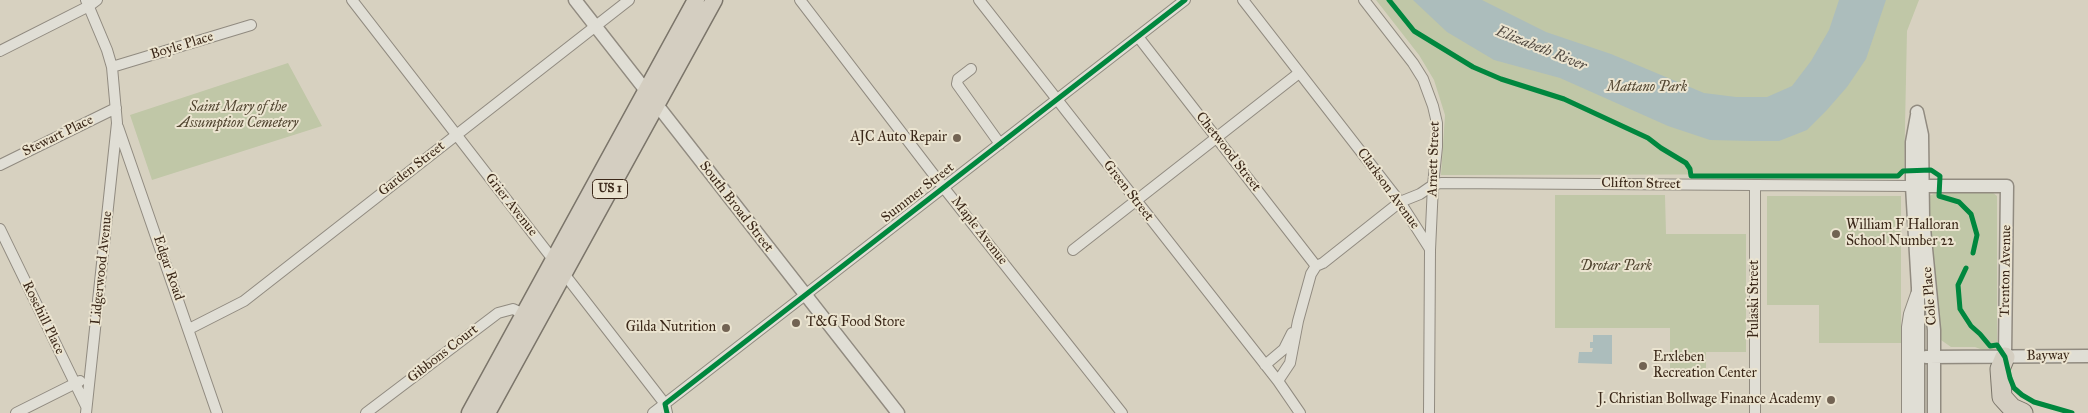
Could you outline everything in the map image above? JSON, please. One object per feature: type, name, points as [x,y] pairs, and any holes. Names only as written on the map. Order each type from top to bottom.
[{"type":"highway","name":"US 1","points":[[487,413],[564,273],[652,98],[696,0]]},
{"type":"highway","name":"US 1","points":[[470,413],[554,260],[714,0]]},
{"type":"highway","points":[[2006,357],[2000,369],[2002,397],[2012,408],[2023,413]]},
{"type":"street","name":"Grier Avenue","points":[[352,0],[554,260],[666,408]]},
{"type":"street","name":"South Broad Street","points":[[575,0],[898,413]]},
{"type":"street","name":"Garden Street","points":[[189,328],[244,301],[629,0]]},
{"type":"street","name":"Maple Avenue","points":[[800,0],[944,188],[1122,413]]},
{"type":"street","name":"Green Street","points":[[979,0],[1278,381],[1300,413]]},
{"type":"street","name":"Summer Street","points":[[653,413],[666,408],[806,296],[1139,38],[1185,0]]},
{"type":"street","name":"Clarkson Avenue","points":[[1243,0],[1400,202],[1430,250]]},
{"type":"street","name":"Arnett Street","points":[[1364,0],[1413,63],[1429,94],[1436,123],[1437,147],[1430,250]]},
{"type":"street","points":[[0,51],[91,2],[112,67],[117,123]]},
{"type":"street","name":"Boyle Place","points":[[112,67],[252,25]]},
{"type":"street","name":"Chetwood Street","points":[[1139,38],[1316,266]]},
{"type":"street","points":[[971,69],[958,79],[957,84],[1000,144]]},
{"type":"street","points":[[1073,250],[1299,73]]},
{"type":"street","name":"Stewart Place","points":[[0,165],[116,108]]},
{"type":"street","name":"Edgar Road","points":[[117,123],[217,413]]},
{"type":"street","name":"Lidgerwood Avenue","points":[[86,410],[117,123]]},
{"type":"street","name":"Clifton Street","points":[[1316,266],[1323,263],[1400,202],[1420,194],[1433,185],[1441,183],[2007,186]]},
{"type":"street","name":"Pulaski Street","points":[[1754,185],[1755,413]]},
{"type":"street","name":"Cole Place","points":[[1917,186],[1918,413]]},
{"type":"street","name":"Cole Place","points":[[1917,186],[1923,218],[1932,304],[1934,413]]},
{"type":"street","name":"Trenton Avenue","points":[[2006,357],[2007,186]]},
{"type":"street","name":"Rosehill Place","points":[[0,229],[76,384],[86,410]]},
{"type":"street","points":[[1429,413],[1430,250]]},
{"type":"street","points":[[1278,381],[1290,363],[1298,320],[1311,274],[1316,266]]},
{"type":"street","name":"Cole Place","points":[[1907,413],[1908,319],[1918,288]]},
{"type":"street","name":"Gibbons Court","points":[[366,413],[498,313],[513,310],[524,314]]},
{"type":"street","points":[[1265,365],[1284,349],[1298,320]]},
{"type":"street","name":"Bayway","points":[[1918,357],[2088,356]]},
{"type":"street","points":[[16,413],[90,376]]},
{"type":"green space","name":"Mattano Park","points":[[1376,0],[1919,0],[1907,31],[1904,174],[1441,175],[1445,115],[1434,80],[1419,55]]},
{"type":"green space","name":"Saint Mary of the Assumption Cemetery","points":[[288,63],[322,126],[152,180],[130,115]]},
{"type":"green space","points":[[1938,192],[1992,192],[1997,196],[1997,344],[1995,351],[1988,352],[1975,347],[1951,347],[1941,340],[1938,334],[1927,201],[1929,196]]},
{"type":"green space","name":"Drotar Park","points":[[1555,195],[1665,195],[1666,234],[1746,234],[1746,352],[1706,352],[1706,370],[1670,370],[1670,328],[1555,328]]},
{"type":"green space","points":[[1767,196],[1901,196],[1901,343],[1819,343],[1819,305],[1767,305]]},
{"type":"water","name":"Elizabeth River","points":[[1413,0],[1482,0],[1546,32],[1611,54],[1704,93],[1736,97],[1767,97],[1792,86],[1811,61],[1829,30],[1839,0],[1886,0],[1866,59],[1847,87],[1826,111],[1807,130],[1779,141],[1752,141],[1710,140],[1668,126],[1560,78],[1494,60],[1447,32]]},
{"type":"water","points":[[1593,335],[1612,335],[1612,364],[1578,363],[1579,352],[1592,352],[1593,348],[1590,348],[1590,342],[1593,342]]},
{"type":"cycle path","points":[[667,413],[665,404],[1185,0]]},
{"type":"cycle path","points":[[1389,0],[1414,31],[1473,67],[1501,79],[1564,99],[1648,138],[1686,163],[1690,169],[1691,176],[1898,176],[1903,171],[1931,170],[1940,176],[1939,196],[1959,202],[1971,214],[1977,235],[1973,253]]},
{"type":"cycle path","points":[[1966,268],[1958,285],[1960,309],[1971,326],[1990,346],[1997,345],[2005,357],[2014,388],[2034,402],[2072,413]]},
{"type":"place","name":"AJC Auto Repair","points":[[957,138]]},
{"type":"place","name":"William F Halloran School Number 22","points":[[1836,234]]},
{"type":"place","name":"T&G Food Store","points":[[796,323]]},
{"type":"place","name":"Gilda Nutrition","points":[[726,328]]},
{"type":"place","name":"Erxleben Recreation Center","points":[[1643,366]]},
{"type":"place","name":"J. Christian Bollwage Finance Academy","points":[[1831,400]]}]
